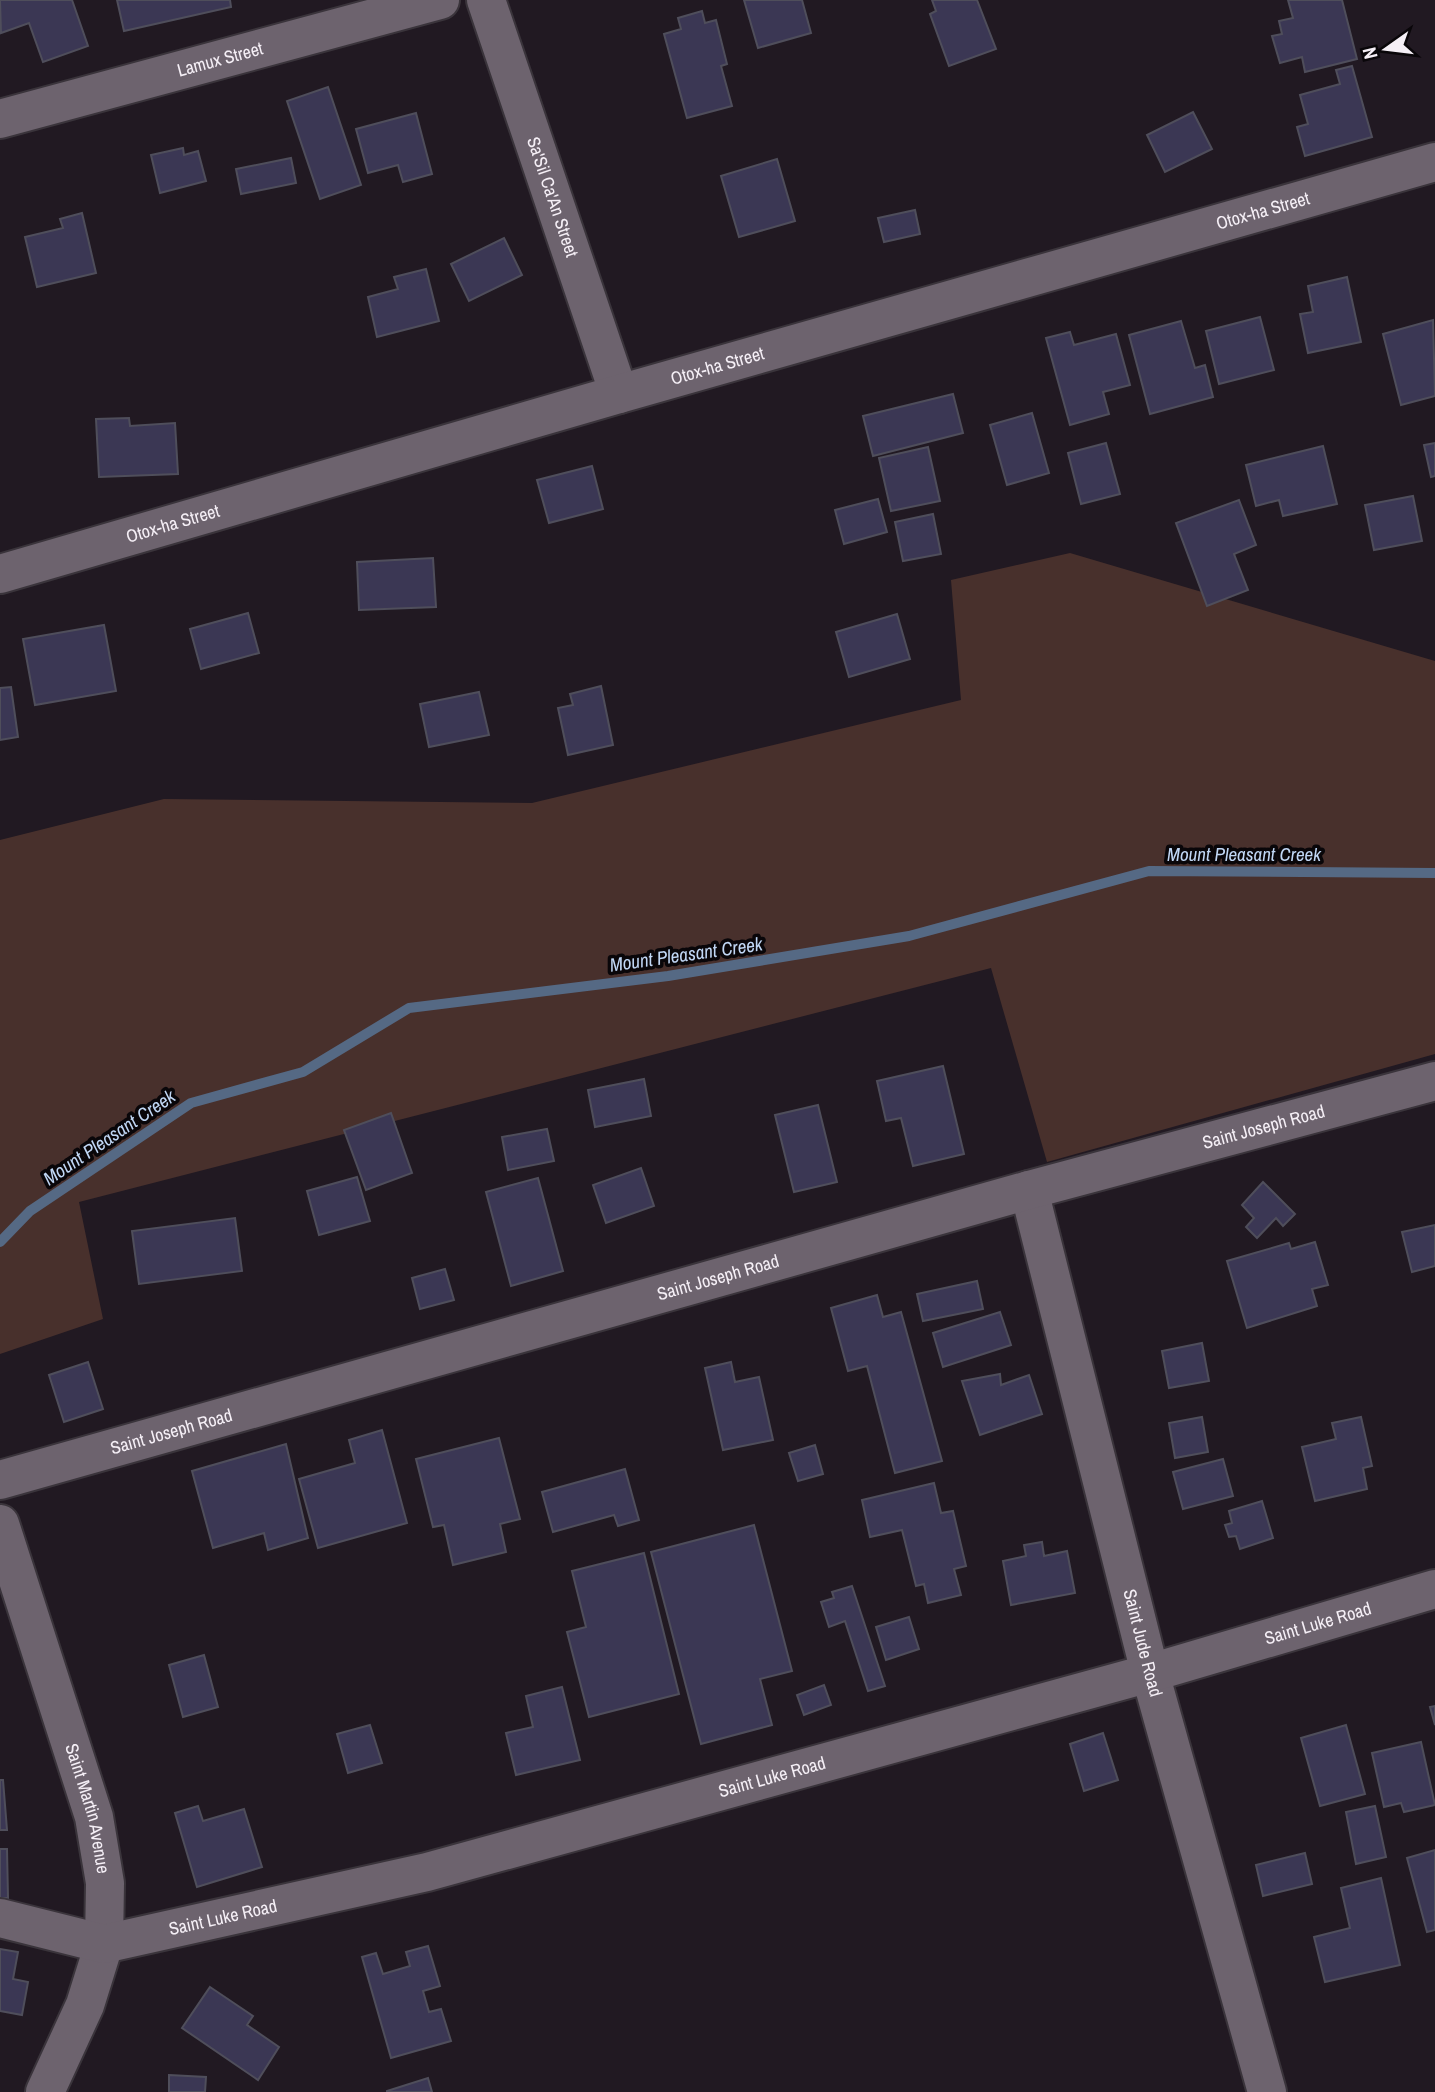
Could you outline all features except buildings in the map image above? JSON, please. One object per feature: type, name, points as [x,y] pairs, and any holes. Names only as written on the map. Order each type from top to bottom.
[{"type":"street","name":"Lamux Street","points":[[0,119],[440,0]]},
{"type":"street","name":"Sa'Sil Ca'An Street","points":[[486,0],[619,394]]},
{"type":"street","name":"Otox-ha Street","points":[[0,574],[619,394],[1435,162]]},
{"type":"street","name":"Saint Joseph Road","points":[[0,1480],[1029,1190],[1435,1081]]},
{"type":"street","name":"Saint Jude Road","points":[[1029,1190],[1150,1673],[1267,2092]]},
{"type":"street","name":"Saint Martin Avenue","points":[[0,1524],[94,1816],[105,1883],[104,1944],[85,2006],[45,2092]]},
{"type":"street","name":"Saint Luke Road","points":[[104,1944],[426,1872],[1150,1673],[1435,1589]]},
{"type":"street","points":[[0,1918],[104,1944]]},
{"type":"shaded area","points":[[1070,553],[1435,661],[1435,1054],[1047,1162],[991,968],[79,1202],[103,1319],[0,1354],[0,840],[164,799],[532,803],[961,700],[951,580]]},
{"type":"waterway","name":"Mount Pleasant Creek","points":[[0,1242],[30,1211],[191,1103],[303,1072],[409,1008],[668,976],[909,936],[1149,871],[1435,873]]}]
